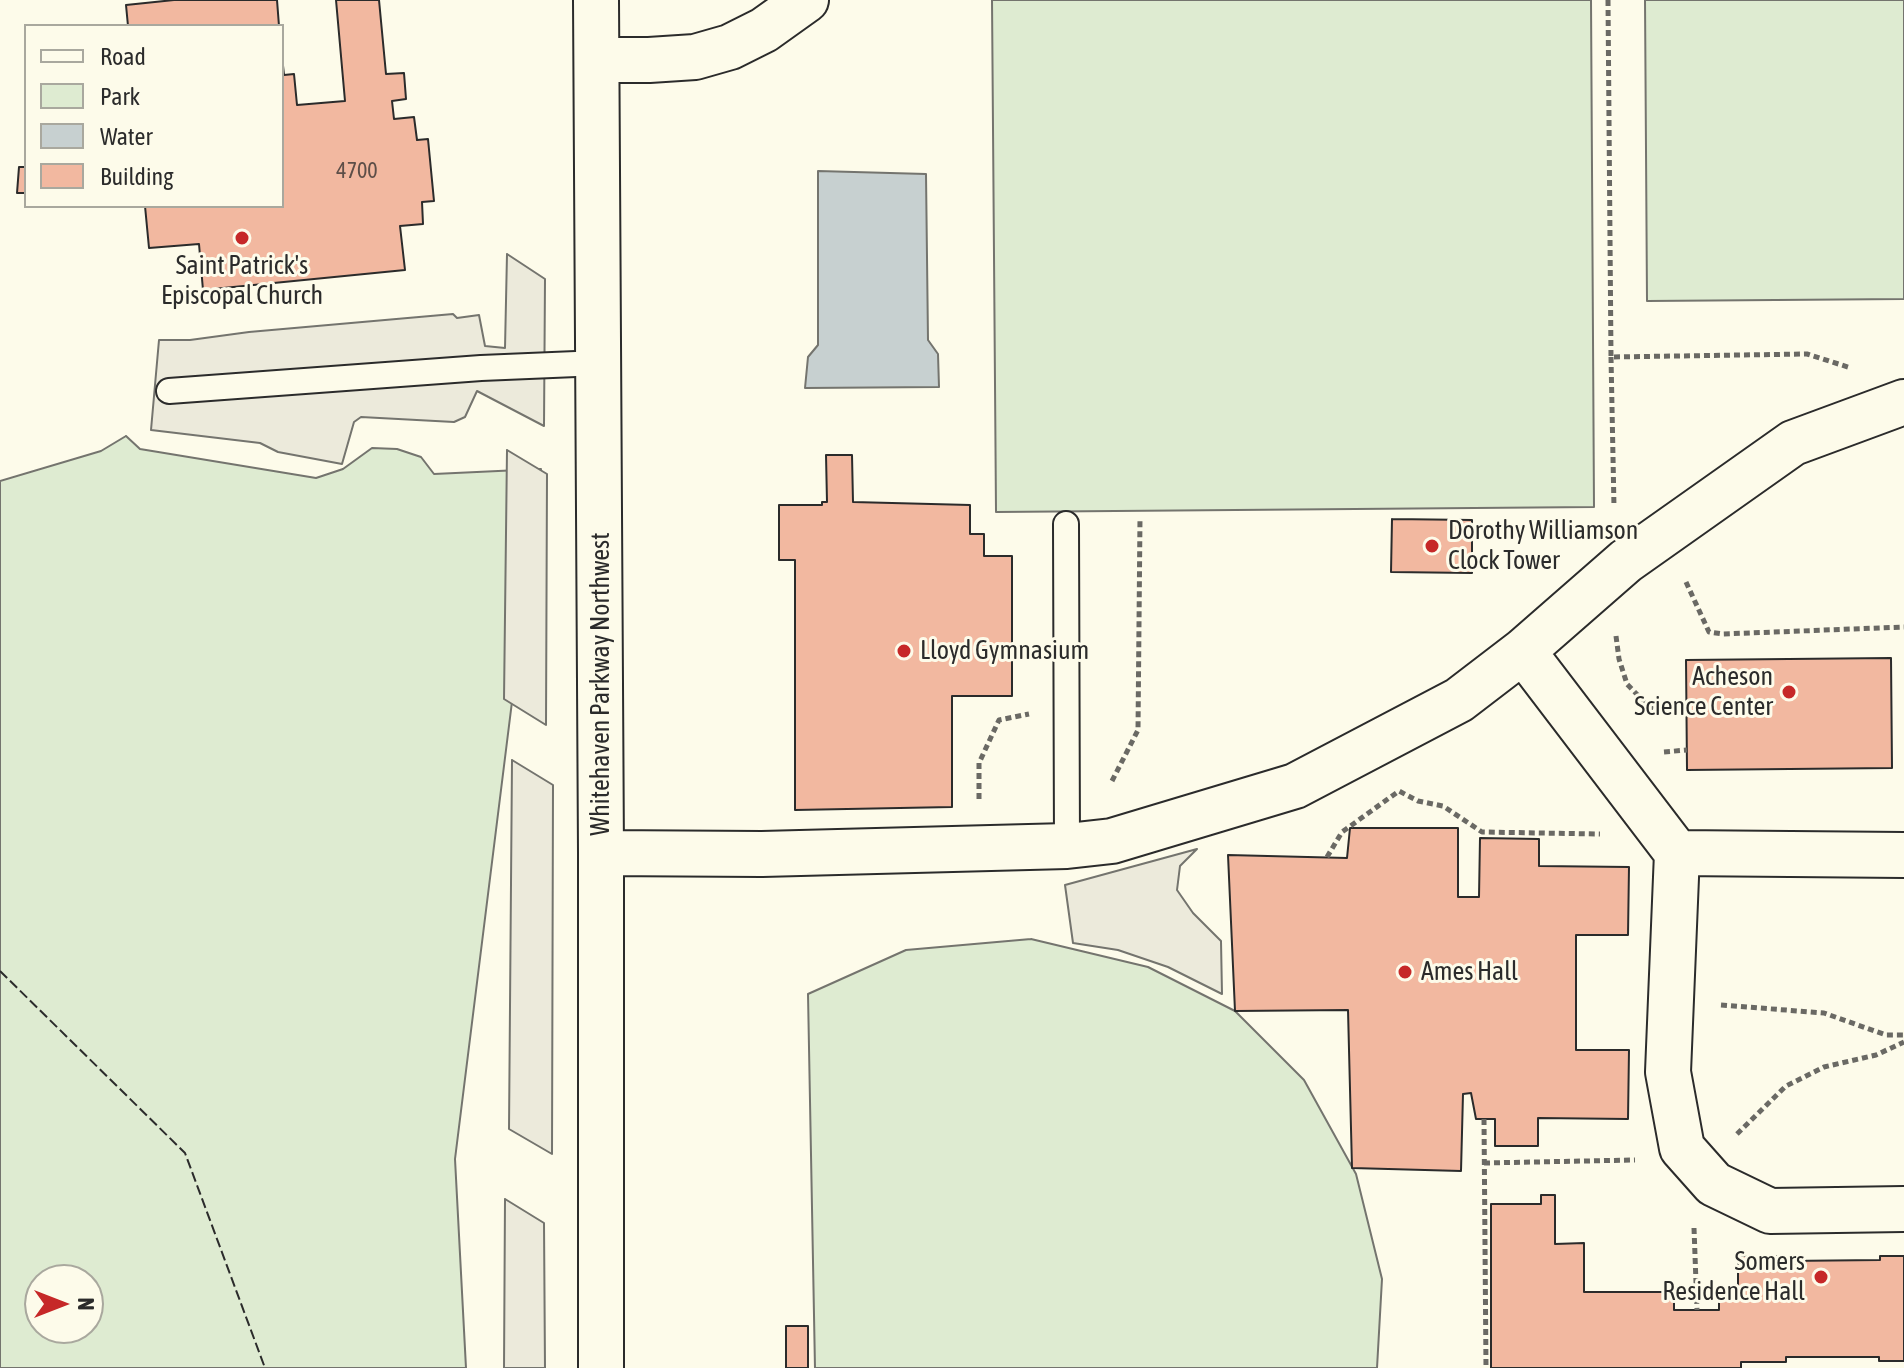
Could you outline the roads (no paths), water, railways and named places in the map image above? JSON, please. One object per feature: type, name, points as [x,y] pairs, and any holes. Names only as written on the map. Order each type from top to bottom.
[{"type":"street","name":"Whitehaven Parkway Northwest","points":[[596,0],[600,363],[601,1368]]},
{"type":"street","points":[[597,60],[695,57],[730,47],[764,30],[806,0]]},
{"type":"street","points":[[601,853],[762,854],[1067,846],[1112,841],[1295,786],[1459,700],[1523,651],[1626,561],[1793,443],[1891,407]]},
{"type":"street","points":[[1523,651],[1671,844],[1673,1003],[1668,1072],[1682,1148],[1714,1184],[1770,1211],[1904,1209]]},
{"type":"street","points":[[1671,844],[1904,855]]},
{"type":"lane","points":[[169,391],[481,368],[600,363]]},
{"type":"lane","points":[[1066,524],[1067,846]]},
{"type":"water","points":[[818,171],[926,174],[928,340],[938,354],[939,387],[805,388],[808,357],[818,345]]},
{"type":"place","name":"Saint Patrick's Episcopal Church","points":[[242,238]]},
{"type":"place","name":"Dorothy Williamson Clock Tower","points":[[1432,546]]},
{"type":"place","name":"Lloyd Gymnasium","points":[[904,651]]},
{"type":"place","name":"Acheson Science Center","points":[[1789,692]]},
{"type":"place","name":"Ames Hall","points":[[1405,972]]},
{"type":"place","name":"Somers Residence Hall","points":[[1821,1277]]}]
